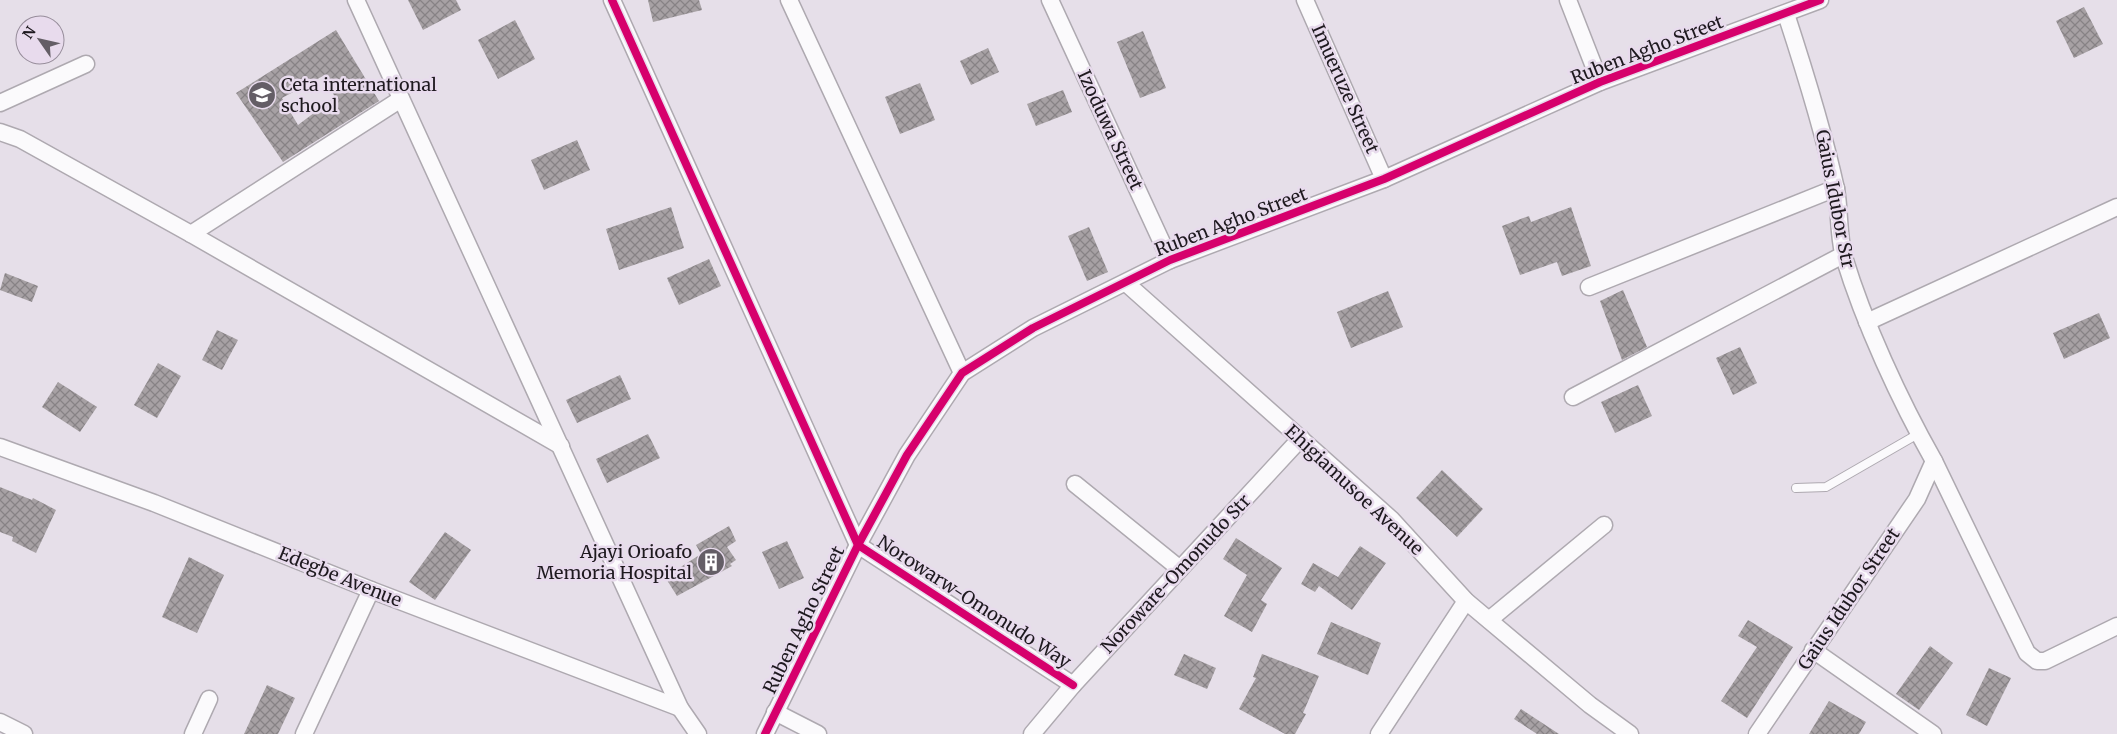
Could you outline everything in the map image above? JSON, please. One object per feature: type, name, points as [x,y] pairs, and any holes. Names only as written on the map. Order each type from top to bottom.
[{"type":"street","points":[[356,0],[680,708],[698,734]]},
{"type":"street","points":[[612,0],[858,545]]},
{"type":"street","points":[[790,0],[962,372]]},
{"type":"street","name":"Izoduwa Street","points":[[1050,0],[1170,260]]},
{"type":"street","name":"Imueruze Street","points":[[1305,0],[1384,179]]},
{"type":"street","points":[[1568,0],[1600,82]]},
{"type":"street","name":"Ruben Agho Street","points":[[765,734],[858,545],[907,455],[962,372],[1032,328],[1170,260],[1384,179],[1600,82],[1820,0]]},
{"type":"street","name":"Gaius Idubor Str","points":[[1786,14],[1815,100],[1836,188],[1844,255],[1867,322],[1918,434],[1934,461],[2027,653],[2037,661],[2045,661],[2117,626]]},
{"type":"street","points":[[0,103],[86,64]]},
{"type":"street","points":[[191,234],[401,99]]},
{"type":"street","points":[[0,132],[20,139],[191,234],[561,446]]},
{"type":"street","points":[[1589,287],[1836,188]]},
{"type":"street","points":[[1867,322],[2117,207]]},
{"type":"street","points":[[1573,396],[1844,255]]},
{"type":"street","name":"Ehigiamusoe Avenue","points":[[1126,283],[1391,520],[1466,601],[1590,704],[1630,734]]},
{"type":"street","name":"Noroware-Omonudo Str","points":[[1032,734],[1073,685],[1301,438]]},
{"type":"street","name":"Edegbe Avenue","points":[[0,448],[154,503],[371,590],[680,708]]},
{"type":"street","name":"Gaius Idubor Street","points":[[1757,734],[1917,499],[1934,461]]},
{"type":"street","points":[[1075,484],[1180,569]]},
{"type":"street","points":[[1489,620],[1604,525]]},
{"type":"street","name":"Norowarw-Omonudo Way","points":[[858,545],[1073,685]]},
{"type":"street","points":[[304,734],[371,590]]},
{"type":"street","points":[[1379,734],[1466,601]]},
{"type":"street","points":[[1814,650],[1933,734]]},
{"type":"street","points":[[193,734],[209,699]]},
{"type":"street","points":[[775,712],[818,734]]},
{"type":"street","points":[[0,722],[24,734]]},
{"type":"lane","points":[[1796,488],[1826,487],[1918,434]]},
{"type":"building","points":[[408,0],[456,0],[461,10],[423,30]]},
{"type":"building","points":[[648,0],[699,0],[702,10],[653,22]]},
{"type":"building","points":[[2084,7],[2103,44],[2074,58],[2056,21]]},
{"type":"building","points":[[515,20],[535,59],[498,79],[478,40]]},
{"type":"building","name":"Ceta international school","points":[[336,30],[379,101],[283,162],[236,93]],"holes":[[[323,76],[335,97],[298,125],[282,98]]]},
{"type":"building","points":[[1143,31],[1166,88],[1140,98],[1117,42]]},
{"type":"building","points":[[988,48],[999,72],[971,85],[960,61]]},
{"type":"building","points":[[920,83],[935,120],[900,134],[885,97]]},
{"type":"building","points":[[1063,90],[1072,112],[1036,126],[1027,104]]},
{"type":"building","points":[[577,140],[590,170],[544,190],[531,160]]},
{"type":"building","points":[[671,207],[684,248],[619,270],[606,229]]},
{"type":"building","points":[[1571,207],[1591,266],[1562,276],[1557,262],[1520,275],[1502,226],[1529,216],[1531,222]]},
{"type":"building","points":[[1089,227],[1108,272],[1087,281],[1068,236]]},
{"type":"building","points":[[709,259],[721,286],[679,305],[667,278]]},
{"type":"building","points":[[5,273],[38,286],[32,302],[0,290]]},
{"type":"building","points":[[1623,290],[1647,347],[1622,360],[1600,301]]},
{"type":"building","points":[[1388,291],[1403,327],[1351,348],[1337,312]]},
{"type":"building","points":[[2099,313],[2110,338],[2064,359],[2053,333]]},
{"type":"building","points":[[217,330],[238,340],[222,370],[202,360]]},
{"type":"building","points":[[1740,347],[1757,383],[1733,395],[1716,358]]},
{"type":"building","points":[[158,363],[181,376],[157,418],[134,405]]},
{"type":"building","points":[[620,375],[631,399],[577,423],[566,400]]},
{"type":"building","points":[[58,382],[97,407],[80,432],[42,407]]},
{"type":"building","points":[[1638,385],[1652,416],[1615,433],[1601,402]]},
{"type":"building","points":[[648,434],[660,458],[607,483],[596,459]]},
{"type":"building","points":[[1442,470],[1483,509],[1457,537],[1416,498]]},
{"type":"building","points":[[0,487],[32,500],[33,498],[56,510],[36,553],[12,541],[13,537],[0,532]]},
{"type":"building","name":"Ajayi Orioafo Memoria Hospital","points":[[729,526],[736,541],[727,547],[736,560],[730,564],[732,566],[677,596],[665,577],[701,554],[696,545]]},
{"type":"building","points":[[445,532],[471,550],[435,600],[409,582]]},
{"type":"building","points":[[1236,538],[1282,568],[1261,600],[1267,604],[1252,632],[1224,616],[1247,575],[1223,559]]},
{"type":"building","points":[[787,541],[804,578],[779,589],[762,552]]},
{"type":"building","points":[[1360,546],[1386,563],[1352,610],[1319,586],[1315,592],[1301,584],[1313,563],[1338,577]]},
{"type":"building","points":[[189,557],[224,575],[197,633],[162,617]]},
{"type":"building","points":[[1748,620],[1793,647],[1747,718],[1721,701],[1757,647],[1738,636]]},
{"type":"building","points":[[1331,622],[1381,643],[1368,675],[1317,654]]},
{"type":"building","points":[[1930,646],[1953,663],[1919,710],[1896,694]]},
{"type":"building","points":[[1184,654],[1216,668],[1207,689],[1174,675]]},
{"type":"building","points":[[1262,654],[1319,676],[1303,713],[1306,714],[1295,734],[1285,734],[1239,709],[1256,678],[1253,677]]},
{"type":"building","points":[[1989,668],[2011,678],[1987,726],[1966,715]]},
{"type":"building","points":[[267,685],[295,698],[278,734],[244,734]]},
{"type":"building","points":[[1829,701],[1866,722],[1859,734],[1809,734]]},
{"type":"building","points":[[1521,709],[1559,734],[1537,734],[1514,719]]},
{"type":"cycle path","points":[[612,0],[858,545],[1073,685]]},
{"type":"cycle path","points":[[765,734],[858,545],[907,455],[962,373],[1033,328],[1170,260],[1384,179],[1600,82],[1820,0]]},
{"type":"place","name":"Ceta international school","points":[[262,95]]},
{"type":"place","name":"Ajayi Orioafo Memoria Hospital","points":[[711,562]]}]
